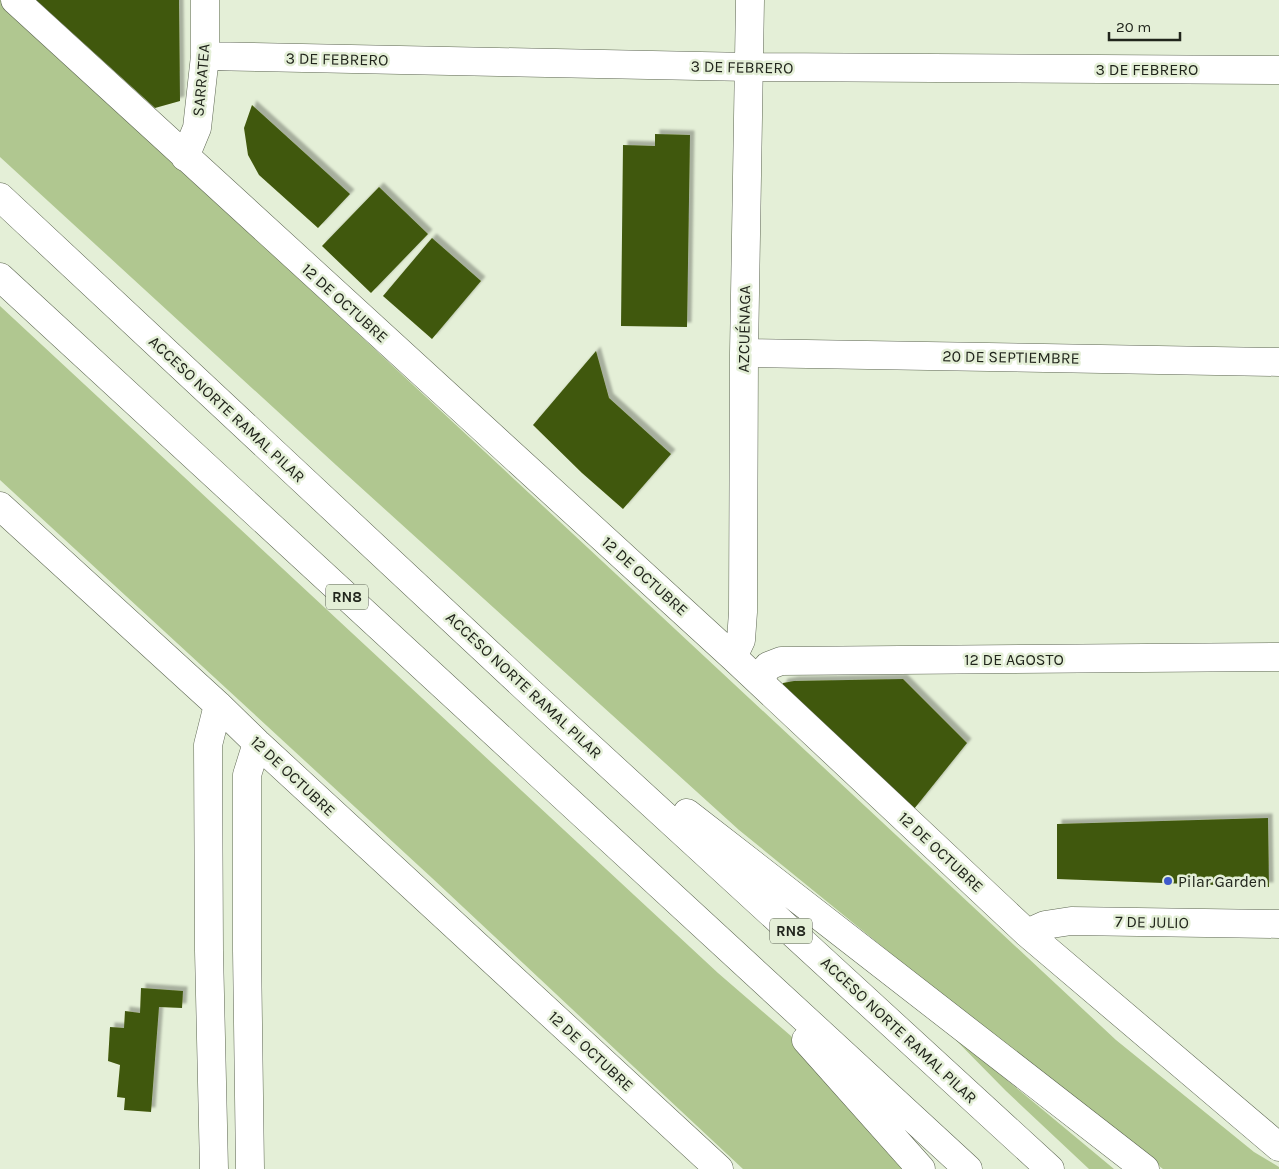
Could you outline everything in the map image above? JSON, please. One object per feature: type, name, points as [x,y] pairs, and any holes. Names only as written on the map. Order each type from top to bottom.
[{"type":"main road","name":"12 DE OCTUBRE","points":[[15,0],[759,681],[1027,933],[1279,1147]]},
{"type":"main road","name":"SARRATEA","points":[[184,156],[197,128],[205,56],[205,0]]},
{"type":"main road","name":"AZCUÉNAGA","points":[[732,657],[741,640],[743,612],[744,353],[750,0]]},
{"type":"main road","name":"3 DE FEBRERO","points":[[205,56],[749,67],[1279,70]]},
{"type":"main road","name":"ACCESO NORTE RAMAL PILAR","points":[[0,197],[531,693],[1050,1169]]},
{"type":"main road","name":"RN8","points":[[0,277],[968,1169]]},
{"type":"main road","name":"20 DE SEPTIEMBRE","points":[[744,353],[1279,362]]},
{"type":"main road","name":"12 DE OCTUBRE","points":[[0,506],[719,1169]]},
{"type":"main road","name":"12 DE AGOSTO","points":[[759,681],[768,666],[781,661],[1279,657]]},
{"type":"main road","points":[[531,693],[1145,1169]]},
{"type":"main road","points":[[214,1169],[209,952],[208,746],[218,705]]},
{"type":"main road","points":[[250,1169],[247,776],[257,743]]},
{"type":"main road","points":[[695,916],[921,1169]]},
{"type":"main road","name":"7 DE JULIO","points":[[1027,933],[1045,925],[1072,921],[1279,924]]},
{"type":"main road","points":[[209,952],[247,950]]},
{"type":"green space","points":[[0,0],[1116,1040],[1254,1152],[1279,1167],[1279,1169],[1163,1169],[1018,1057],[739,830],[336,465],[0,157]]},
{"type":"green space","points":[[0,306],[718,973],[791,1036],[911,1169],[743,1169],[432,878],[0,480]]},
{"type":"green space","points":[[943,1027],[1114,1169],[1089,1169],[1006,1091]]},
{"type":"building","points":[[36,0],[179,0],[180,101],[155,108]]},
{"type":"building","points":[[252,105],[350,194],[318,228],[259,175],[248,155],[244,128]]},
{"type":"building","points":[[655,134],[690,135],[687,327],[621,326],[623,145],[655,146]]},
{"type":"building","points":[[379,187],[428,234],[371,293],[322,246]]},
{"type":"building","points":[[432,238],[481,281],[432,339],[383,296]]},
{"type":"building","points":[[596,351],[609,398],[671,454],[623,509],[582,473],[533,425]]},
{"type":"building","points":[[903,679],[967,743],[914,809],[781,689],[783,683],[794,681]]},
{"type":"building","points":[[1268,818],[1269,887],[1057,879],[1057,824]]},
{"type":"building","points":[[141,988],[183,991],[182,1008],[159,1007],[151,1112],[124,1110],[125,1098],[117,1097],[120,1065],[108,1061],[110,1027],[124,1028],[125,1011],[140,1013]]},
{"type":"place","name":"Pilar Garden","points":[[1168,881]]}]
